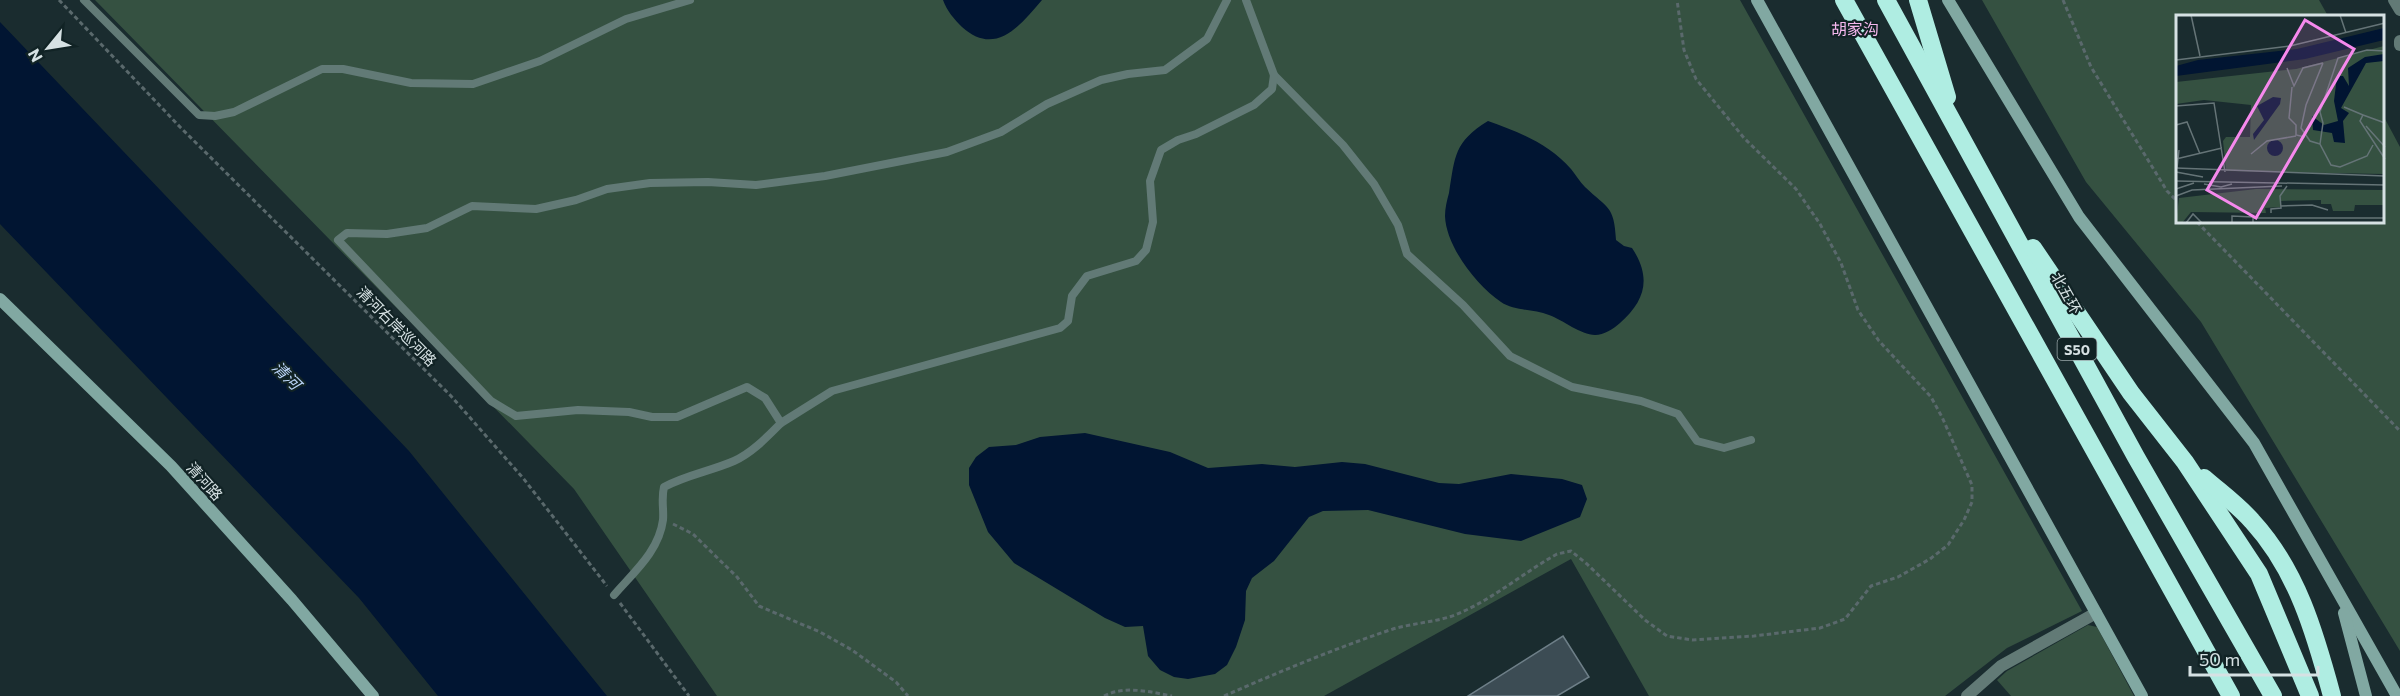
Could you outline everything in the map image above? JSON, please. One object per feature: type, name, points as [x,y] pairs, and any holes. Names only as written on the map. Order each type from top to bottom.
[{"type":"highway","name":"S50","points":[[1844,0],[2230,696]]},
{"type":"highway","name":"北五环","points":[[1886,0],[2136,457],[2273,696]]},
{"type":"highway","points":[[1918,0],[1956,130]]},
{"type":"highway","points":[[1970,154],[2131,393],[2185,462],[2259,574],[2310,696]]},
{"type":"highway","points":[[2185,462],[2252,521],[2284,562],[2311,621],[2332,696]]},
{"type":"street","points":[[1756,0],[2142,696]]},
{"type":"street","points":[[1948,0],[2079,218],[2254,443],[2397,696]]},
{"type":"street","points":[[2394,0],[2400,10]]},
{"type":"street","name":"清河路","points":[[0,299],[171,466],[292,600],[373,696]]},
{"type":"street","points":[[2339,596],[2366,696]]},
{"type":"street","points":[[1967,696],[2001,666],[2096,614]]},
{"type":"lane","points":[[84,0],[199,115],[215,116],[234,112],[322,69],[343,69],[411,83],[473,84],[540,61],[626,19],[690,0]]},
{"type":"lane","points":[[781,423],[765,398],[747,387],[677,417],[578,410],[516,416],[491,400],[338,240],[347,234],[387,234],[427,228],[472,206],[536,209],[576,200],[607,189],[650,183],[708,182],[756,185],[825,176],[947,152],[1001,132],[1047,104],[1101,80],[1165,70],[1207,39],[1227,0]]},
{"type":"lane","points":[[1246,0],[1274,75],[1343,145],[1374,184],[1398,225],[1407,254],[1463,305],[1510,356],[1572,387],[1641,401],[1678,414],[1696,441],[1724,448],[1751,440]]},
{"type":"lane","points":[[614,595],[655,548],[663,519],[661,500],[664,487],[677,480],[735,460],[760,444],[781,423],[832,391],[1060,328],[1068,321],[1072,296],[1087,276],[1136,261],[1146,250],[1153,222],[1150,181],[1161,150],[1254,105],[1272,89],[1274,75]]},
{"type":"path","name":"清河右岸巡河路","points":[[59,0],[181,128],[451,396],[523,478],[689,696]]},
{"type":"path","points":[[2063,0],[2091,67],[2167,191],[2176,200]]},
{"type":"path","points":[[2199,224],[2400,431]]},
{"type":"path","points":[[663,519],[693,534],[737,577],[759,606],[820,632],[852,650],[896,682],[908,696]]},
{"type":"path","points":[[1224,696],[1388,631]]},
{"type":"path","points":[[1104,696],[1112,692],[1139,690],[1172,696]]},
{"type":"green space","points":[[95,0],[1740,0],[2082,611],[2007,648],[1945,696],[1649,696],[1571,559],[1324,696],[717,696],[574,489]]},
{"type":"green space","points":[[1982,0],[2319,0],[2327,15],[2176,15],[2176,224],[2385,224],[2385,119],[2400,147],[2400,651],[2201,322],[2086,182]]},
{"type":"green space","points":[[2088,625],[2097,627],[2134,696],[2011,696],[1997,680],[2007,671]]},
{"type":"water","points":[[943,0],[1042,0],[1016,28],[996,38],[985,39],[974,36],[962,27],[951,15]]},
{"type":"water","name":"清河","points":[[0,22],[409,451],[607,696],[438,696],[359,598],[0,224]]},
{"type":"water","points":[[1488,121],[1533,140],[1553,152],[1608,209],[1614,220],[1616,240],[1632,248],[1644,279],[1640,298],[1629,315],[1605,333],[1590,334],[1549,315],[1506,305],[1482,286],[1457,252],[1447,228],[1445,216],[1455,159],[1468,136]]},
{"type":"water","points":[[1085,433],[1170,452],[1208,468],[1262,464],[1295,467],[1342,462],[1365,464],[1439,483],[1459,484],[1511,474],[1562,479],[1582,485],[1587,499],[1580,517],[1521,541],[1465,534],[1368,510],[1323,511],[1309,517],[1274,561],[1252,578],[1246,591],[1245,620],[1227,665],[1215,674],[1188,679],[1174,677],[1160,670],[1148,656],[1143,626],[1125,627],[1105,618],[1014,563],[988,532],[969,485],[969,468],[976,457],[989,447],[1016,445],[1040,437]]},
{"type":"building","points":[[1563,636],[1589,677],[1557,696],[1468,696]]},
{"type":"district","name":"胡家沟","points":[[1855,28]]}]
